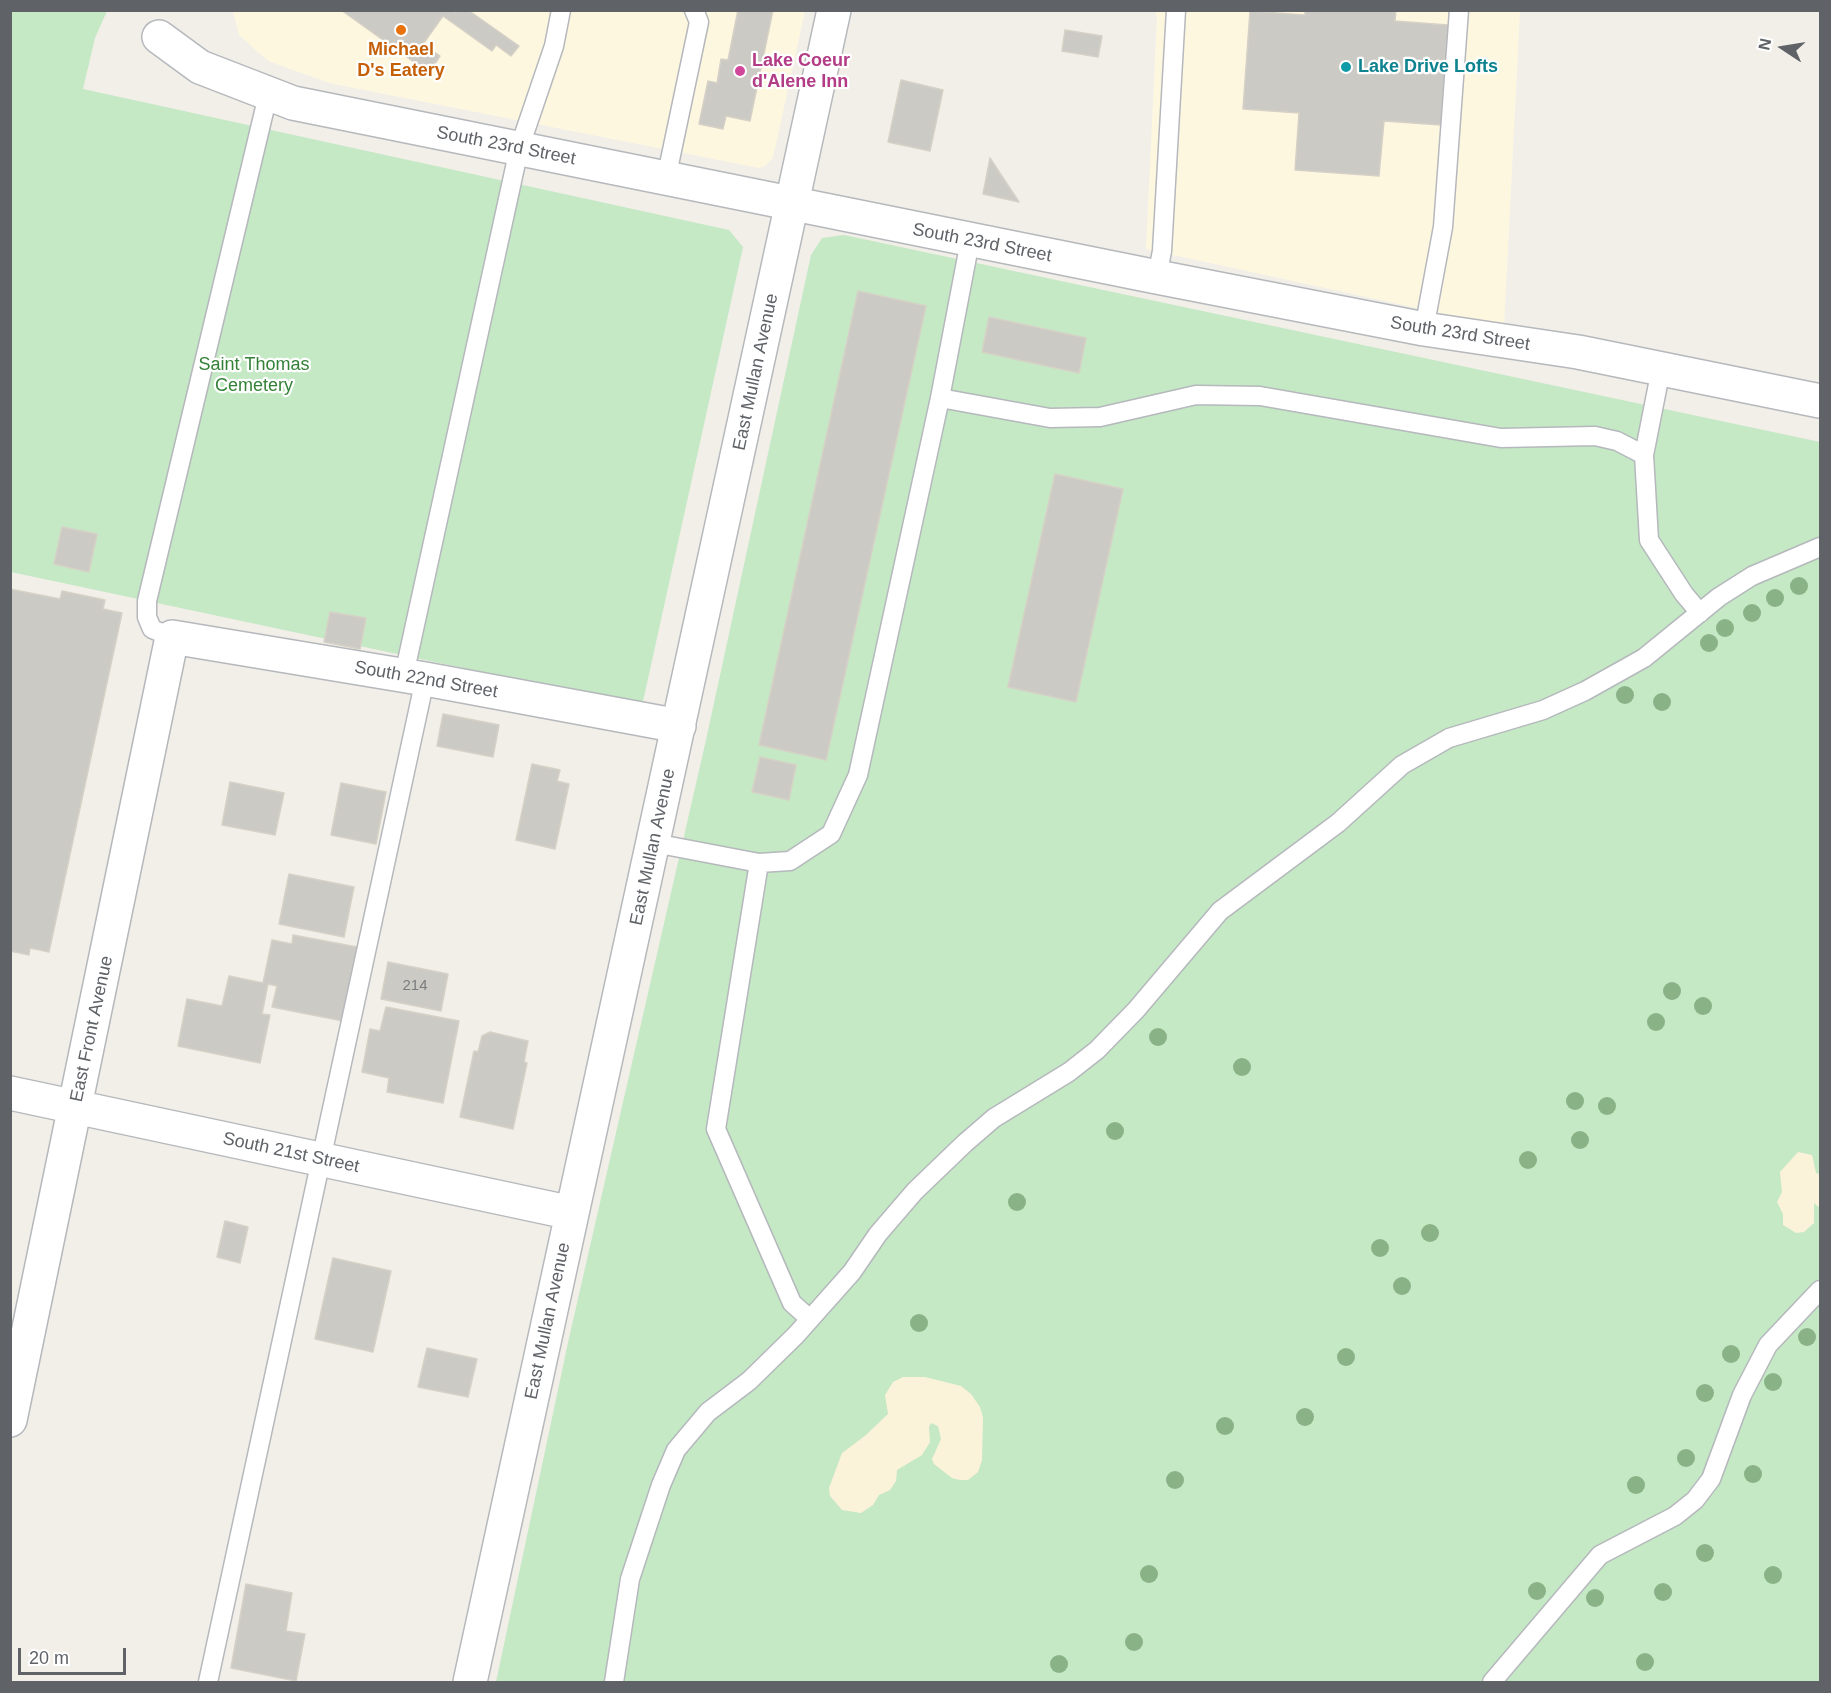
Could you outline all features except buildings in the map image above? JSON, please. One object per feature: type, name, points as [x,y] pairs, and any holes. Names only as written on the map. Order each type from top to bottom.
[{"type":"street","name":"East Mullan Avenue","points":[[470,1683],[834,10]]},
{"type":"street","name":"South 23rd Street","points":[[159,38],[200,67],[293,103],[970,241],[1424,329],[1578,352],[1821,401]]},
{"type":"street","name":"South 22nd Street","points":[[172,637],[414,677],[679,726]]},
{"type":"street","name":"East Front Avenue","points":[[10,1420],[172,637]]},
{"type":"street","name":"South 21st Street","points":[[10,1093],[572,1213]]},
{"type":"lane","points":[[208,1683],[323,1160],[414,677],[519,149],[554,46],[561,10]]},
{"type":"lane","points":[[666,179],[699,21],[694,10]]},
{"type":"lane","points":[[1157,277],[1162,251],[1176,10]]},
{"type":"lane","points":[[1424,329],[1443,227],[1460,10]]},
{"type":"lane","points":[[172,637],[152,629],[147,617],[147,601],[268,94]]},
{"type":"lane","points":[[654,843],[759,862],[790,861],[831,834],[858,775],[940,398],[970,241]]},
{"type":"lane","points":[[1661,369],[1644,455],[1649,540],[1700,613]]},
{"type":"lane","points":[[940,398],[1050,418],[1070,418],[1100,417],[1196,395],[1260,396],[1501,438],[1595,436],[1617,441],[1644,455]]},
{"type":"lane","points":[[614,1683],[630,1579],[661,1485],[676,1450],[708,1412],[773,1359],[852,1272],[878,1234],[915,1191],[965,1143],[994,1118],[1069,1072],[1097,1050],[1136,1010],[1220,911],[1338,823],[1402,765],[1449,738],[1543,710],[1586,691],[1644,658],[1719,597],[1752,576],[1821,548]]},
{"type":"lane","points":[[759,862],[716,1129],[792,1303],[810,1319]]},
{"type":"lane","points":[[1492,1683],[1600,1556],[1675,1516],[1695,1500],[1715,1471],[1742,1395],[1768,1345],[1821,1290]]},
{"type":"shaded area","points":[[233,11],[805,11],[775,149],[772,159],[759,168],[329,83],[268,61],[239,35]]},
{"type":"shaded area","points":[[1155,11],[1520,11],[1504,327],[1146,249],[1157,17]]},
{"type":"green space","name":"Saint Thomas Cemetery","points":[[11,11],[107,11],[95,38],[83,89],[729,230],[743,247],[642,706],[11,572]]},
{"type":"green space","points":[[844,235],[1820,442],[1820,1682],[496,1682],[569,1338],[706,740],[811,255],[822,238]]},
{"type":"sand","points":[[1798,1152],[1812,1155],[1816,1173],[1820,1174],[1820,1208],[1814,1203],[1814,1223],[1804,1232],[1796,1233],[1783,1225],[1783,1214],[1777,1202],[1782,1192],[1780,1172]]},
{"type":"sand","points":[[903,1377],[925,1377],[961,1386],[971,1394],[980,1407],[983,1417],[982,1460],[978,1472],[968,1480],[960,1480],[952,1478],[934,1464],[932,1459],[941,1439],[938,1426],[931,1423],[930,1442],[922,1455],[897,1470],[896,1481],[890,1490],[879,1495],[873,1505],[861,1513],[842,1510],[830,1496],[829,1488],[842,1453],[888,1414],[885,1395],[893,1382]]},
{"type":"place","name":"Michael D's Eatery","points":[[401,30]]},
{"type":"place","name":"Lake Drive Lofts","points":[[1346,67]]},
{"type":"place","name":"Lake Coeur d'Alene Inn","points":[[740,71]]}]
